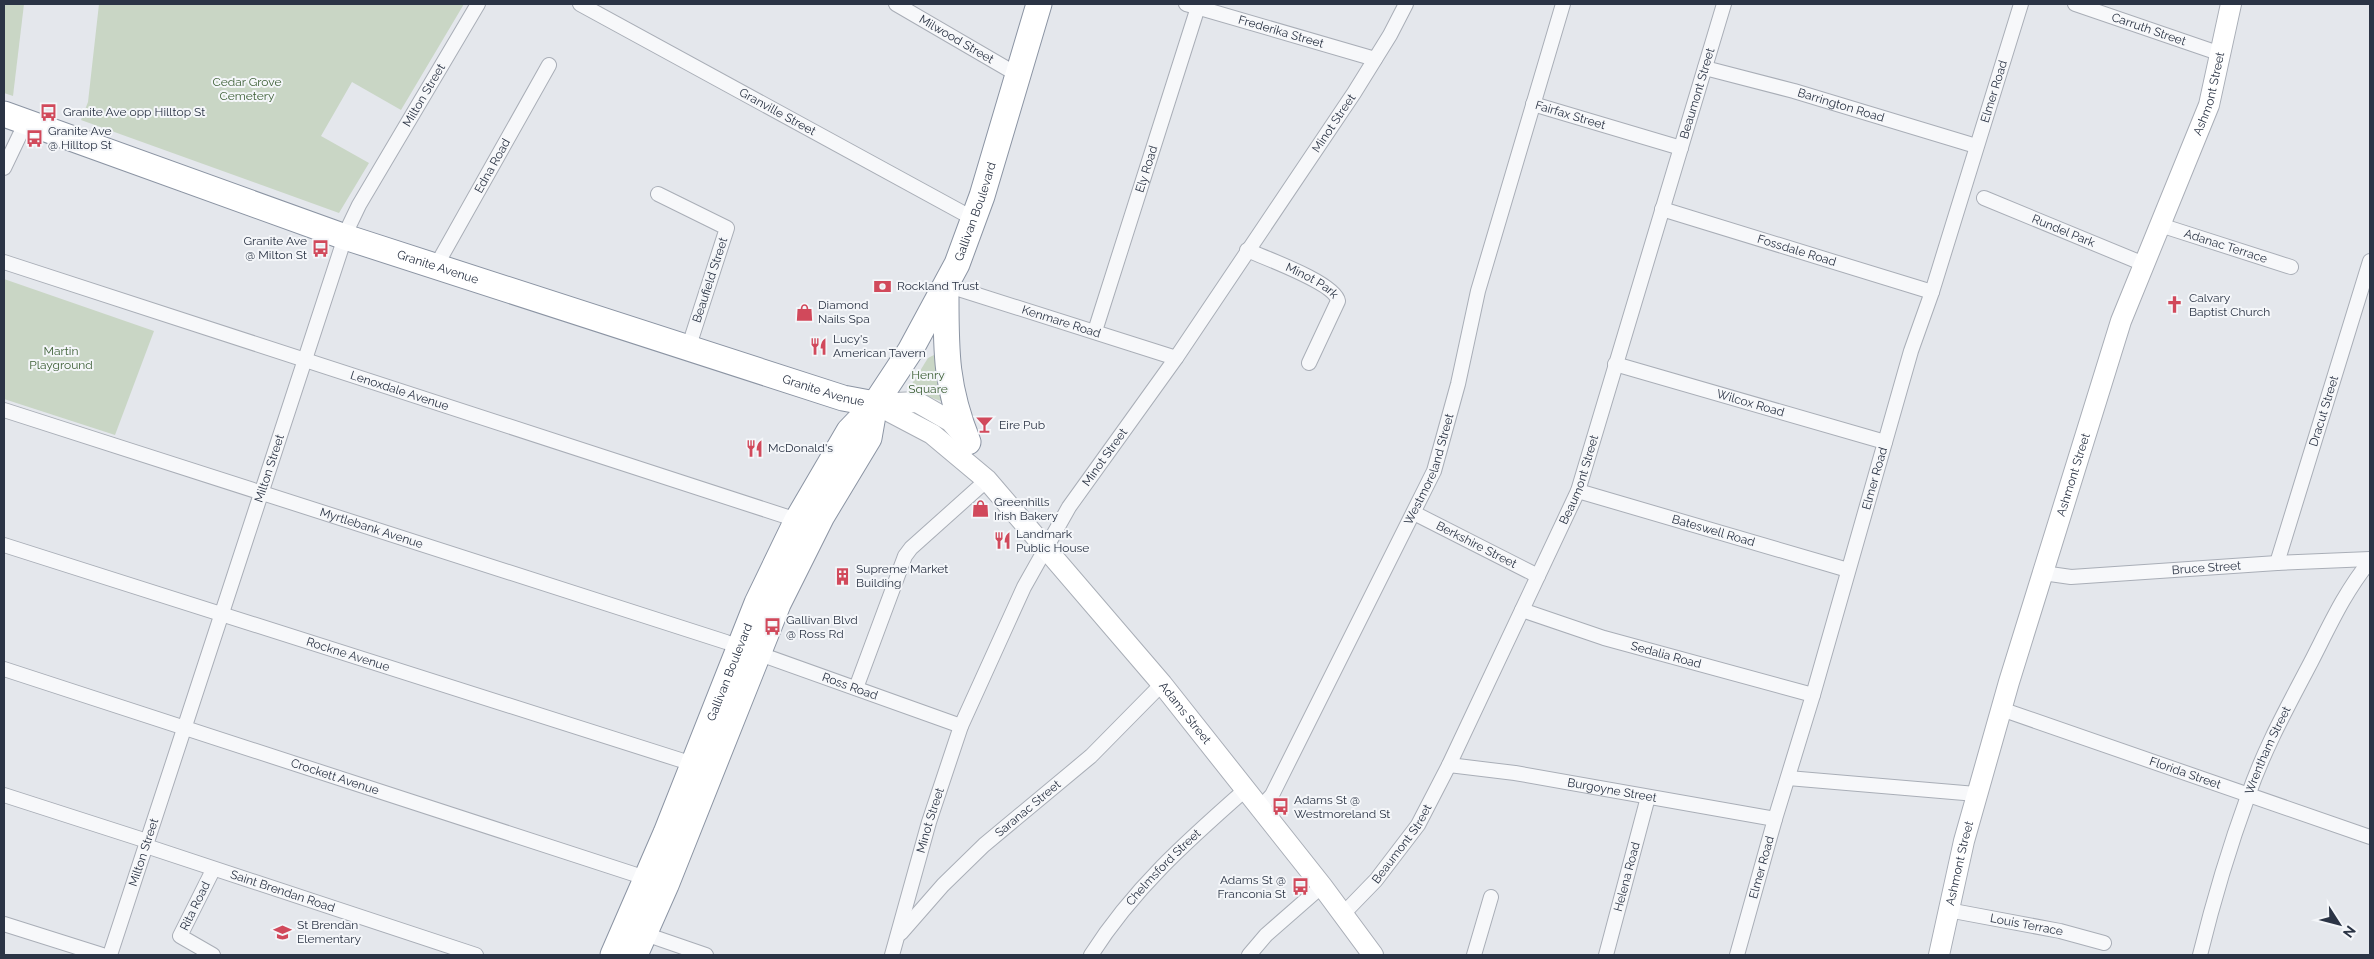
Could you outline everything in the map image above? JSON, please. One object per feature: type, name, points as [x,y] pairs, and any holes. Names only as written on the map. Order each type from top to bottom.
[{"type":"highway","name":"Gallivan Boulevard","points":[[613,955],[656,881],[748,650],[797,520],[849,431],[875,404],[921,333],[946,285],[974,220],[1040,4]]},
{"type":"highway","name":"Granite Avenue","points":[[15,118],[345,237],[843,398],[875,404]]},
{"type":"highway","points":[[946,285],[948,377],[959,419],[968,442]]},
{"type":"highway","name":"Gallivan Boulevard","points":[[640,944],[656,881],[693,764],[748,650],[811,536],[869,438],[875,404]]},
{"type":"main road","name":"Ashmont Street","points":[[1939,955],[1976,794],[2001,709],[2115,340],[2144,264],[2204,120],[2221,54],[2231,4]]},
{"type":"main road","name":"Adams Street","points":[[875,404],[917,402],[950,421],[968,442],[987,480]]},
{"type":"main road","name":"Adams Street","points":[[875,404],[932,434],[948,445],[987,480],[1162,684],[1322,886],[1373,955]]},
{"type":"street","name":"Milton Street","points":[[110,955],[345,237],[359,205],[478,4]]},
{"type":"street","name":"Granville Street","points":[[580,4],[974,220]]},
{"type":"street","name":"Milwood Street","points":[[896,4],[1018,75]]},
{"type":"street","name":"Minot Street","points":[[892,955],[929,822],[962,726],[1024,587],[1069,507],[1176,358],[1375,59],[1406,4]]},
{"type":"street","name":"Fairfax Street","points":[[1563,4],[1533,104],[1681,148]]},
{"type":"street","name":"Beaumont Street","points":[[1343,914],[1376,880],[1418,825],[1449,765],[1578,491],[1724,4]]},
{"type":"street","name":"Elmer Road","points":[[1737,955],[1774,819],[1813,695],[1911,351],[1932,292],[1976,146],[2022,4]]},
{"type":"street","name":"Carruth Street","points":[[2075,4],[2221,54]]},
{"type":"street","name":"Frederika Street","points":[[1192,6],[1375,59]]},
{"type":"street","name":"Ely Road","points":[[1095,331],[1192,6]]},
{"type":"street","name":"Edna Road","points":[[436,266],[549,65]]},
{"type":"street","name":"Barrington Road","points":[[1705,68],[1794,91],[1976,146]]},
{"type":"street","name":"Westmoreland Street","points":[[1260,808],[1272,795],[1434,471],[1445,435],[1478,291],[1533,104]]},
{"type":"street","points":[[4,168],[15,118]]},
{"type":"street","name":"Beaufield Street","points":[[658,194],[727,228],[688,349]]},
{"type":"street","name":"Rundel Park","points":[[1984,198],[2144,264]]},
{"type":"street","name":"Fossdale Road","points":[[1662,209],[1932,292]]},
{"type":"street","name":"Adanac Terrace","points":[[2160,225],[2291,268]]},
{"type":"street","name":"Minot Park","points":[[1247,250],[1325,285],[1337,296],[1338,301],[1309,363]]},
{"type":"street","name":"Dracut Street","points":[[2277,563],[2370,261]]},
{"type":"street","name":"Lenoxdale Avenue","points":[[4,262],[797,520]]},
{"type":"street","name":"Kenmare Road","points":[[946,285],[1176,358]]},
{"type":"street","name":"Wilcox Road","points":[[1615,364],[1885,442]]},
{"type":"street","name":"Myrtlebank Avenue","points":[[4,410],[748,650]]},
{"type":"street","points":[[856,688],[905,556],[911,548],[987,480]]},
{"type":"street","name":"Bateswell Road","points":[[1578,491],[1848,570]]},
{"type":"street","name":"Berkshire Street","points":[[1414,513],[1538,576]]},
{"type":"street","name":"Rockne Avenue","points":[[4,544],[693,764]]},
{"type":"street","name":"Bruce Street","points":[[2043,573],[2071,577],[2277,563],[2370,560]]},
{"type":"street","name":"Wrentham Street","points":[[2200,955],[2248,795],[2279,723],[2334,615],[2355,579],[2370,560]]},
{"type":"street","name":"Sedalia Road","points":[[1522,610],[1604,638],[1813,695]]},
{"type":"street","name":"Ross Road","points":[[748,650],[962,726]]},
{"type":"street","name":"Crockett Avenue","points":[[4,669],[656,881]]},
{"type":"street","name":"Saranac Street","points":[[897,938],[943,885],[984,845],[1090,756],[1162,684]]},
{"type":"street","name":"Florida Street","points":[[2001,709],[2370,836]]},
{"type":"street","name":"Burgoyne Street","points":[[1449,765],[1515,773],[1774,819]]},
{"type":"street","points":[[1788,778],[1976,794]]},
{"type":"street","name":"Chelmsford Street","points":[[1091,955],[1134,896],[1163,863],[1245,790]]},
{"type":"street","name":"Saint Brendan Road","points":[[4,795],[147,843],[213,870],[476,955]]},
{"type":"street","name":"Helena Road","points":[[1606,955],[1648,797]]},
{"type":"street","name":"Rita Road","points":[[213,870],[180,936],[213,955]]},
{"type":"street","points":[[1249,955],[1266,935],[1322,886]]},
{"type":"street","points":[[1474,955],[1491,897]]},
{"type":"street","name":"Louis Terrace","points":[[1948,910],[2060,931],[2104,942]]},
{"type":"street","points":[[4,924],[102,955]]},
{"type":"street","points":[[640,944],[706,955]]},
{"type":"green space","points":[[4,4],[24,4],[13,96],[4,93]]},
{"type":"green space","name":"Cedar Grove Cemetery","points":[[99,4],[464,4],[401,110],[352,82],[321,136],[369,163],[339,213],[81,120],[88,102]]},
{"type":"green space","name":"Martin Playground","points":[[4,279],[154,331],[115,435],[4,399]]},
{"type":"green space","name":"Henry Square","points":[[934,355],[937,357],[944,402],[912,391],[910,387],[928,358]]},
{"type":"place","name":"Granite Ave opp Hilltop St","points":[[49,112]]},
{"type":"place","name":"Granite Ave @ Hilltop St","points":[[34,138]]},
{"type":"place","name":"Granite Ave @ Milton St","points":[[321,248]]},
{"type":"place","name":"Rockland Trust","points":[[883,286]]},
{"type":"place","name":"Calvary Baptist Church","points":[[2175,305]]},
{"type":"place","name":"Diamond Nails Spa","points":[[804,312]]},
{"type":"place","name":"Lucy's American Tavern","points":[[819,346]]},
{"type":"place","name":"Eire Pub","points":[[985,425]]},
{"type":"place","name":"McDonald's","points":[[754,448]]},
{"type":"place","name":"Greenhills Irish Bakery","points":[[980,509]]},
{"type":"place","name":"Landmark Public House","points":[[1002,541]]},
{"type":"place","name":"Supreme Market Building","points":[[842,576]]},
{"type":"place","name":"Gallivan Blvd @ Ross Rd","points":[[772,627]]},
{"type":"place","name":"Adams St @ Westmoreland St","points":[[1280,807]]},
{"type":"place","name":"Adams St @ Franconia St","points":[[1300,887]]},
{"type":"place","name":"St Brendan Elementary","points":[[283,932]]}]
